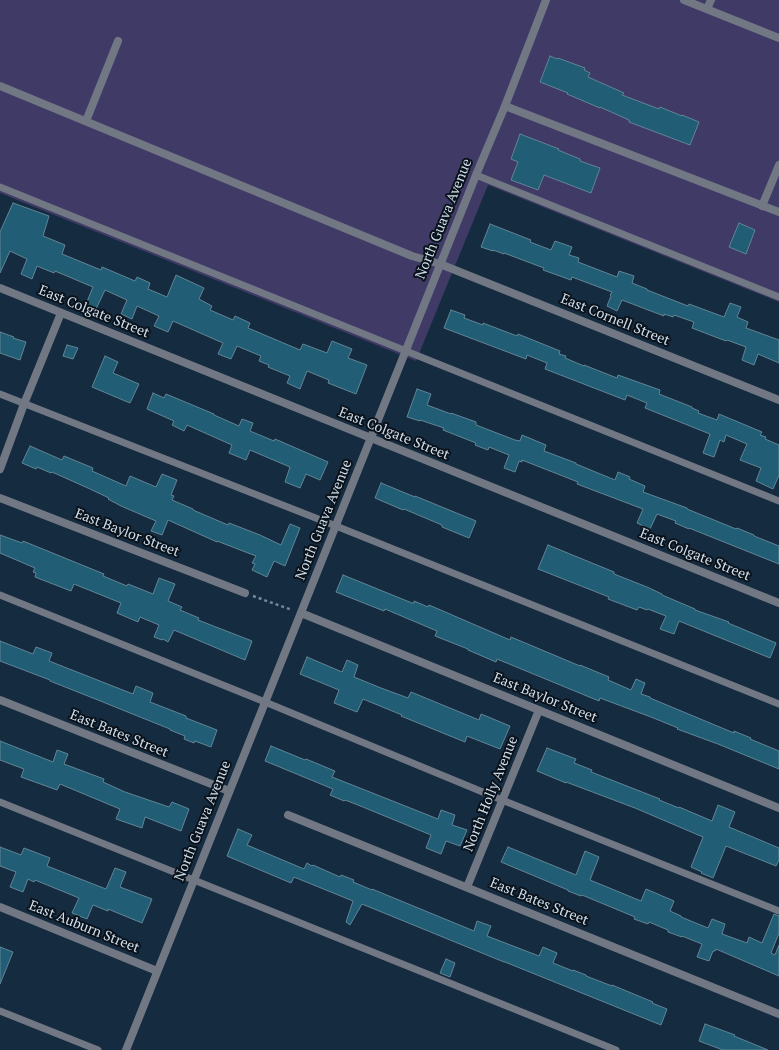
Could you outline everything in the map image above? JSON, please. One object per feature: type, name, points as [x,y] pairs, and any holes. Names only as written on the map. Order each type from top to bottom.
[{"type":"street","name":"North Guava Avenue","points":[[126,1050],[440,264],[505,106],[546,0]]},
{"type":"street","points":[[684,0],[779,38]]},
{"type":"street","points":[[707,9],[711,0]]},
{"type":"street","points":[[86,122],[118,41]]},
{"type":"street","name":"East Cornell Street","points":[[0,86],[412,256],[440,264],[779,400]]},
{"type":"street","points":[[505,106],[779,212]]},
{"type":"street","points":[[762,206],[779,165]]},
{"type":"street","name":"East Colgate Street","points":[[0,288],[779,603]]},
{"type":"street","points":[[0,469],[24,404],[61,313]]},
{"type":"street","name":"East Baylor Street","points":[[0,498],[245,593]]},
{"type":"street","name":"East Baylor Street","points":[[300,613],[779,808]]},
{"type":"street","name":"East Bates Street","points":[[0,700],[229,791]]},
{"type":"street","name":"North Holly Avenue","points":[[467,887],[539,710]]},
{"type":"street","name":"East Bates Street","points":[[288,815],[779,1014]]},
{"type":"street","name":"East Auburn Street","points":[[0,907],[157,971]]},
{"type":"lane","points":[[476,175],[779,297]]},
{"type":"lane","points":[[0,187],[779,501]]},
{"type":"lane","points":[[0,394],[336,526],[779,704]]},
{"type":"lane","points":[[0,595],[502,800],[779,910]]},
{"type":"lane","points":[[0,802],[616,1050]]},
{"type":"lane","points":[[0,1011],[98,1050]]},
{"type":"path","points":[[245,593],[300,613]]},
{"type":"shaded area","points":[[0,0],[779,0],[779,302],[488,185],[416,361],[0,193]]},
{"type":"building","points":[[550,56],[585,68],[584,70],[590,73],[588,77],[624,93],[622,95],[659,109],[660,107],[699,122],[690,145],[629,122],[629,120],[540,82]]},
{"type":"building","points":[[520,134],[559,149],[558,150],[580,159],[580,161],[600,168],[591,193],[544,175],[538,190],[511,180],[518,162],[511,159]]},
{"type":"building","points":[[13,203],[49,216],[43,236],[65,245],[62,254],[101,270],[102,267],[135,281],[137,277],[150,283],[148,289],[167,297],[176,275],[204,288],[199,299],[212,306],[210,310],[233,320],[235,316],[250,323],[248,328],[300,350],[303,344],[327,353],[332,341],[352,349],[348,358],[367,365],[356,394],[328,383],[329,380],[307,371],[300,389],[287,383],[290,376],[268,367],[269,365],[259,361],[261,356],[237,346],[231,359],[218,354],[223,343],[173,321],[168,332],[154,326],[159,316],[137,306],[132,319],[121,314],[127,300],[105,290],[96,309],[86,304],[93,287],[55,271],[54,273],[37,266],[32,279],[21,274],[27,259],[10,251],[0,273],[0,232]]},
{"type":"building","points":[[739,223],[755,230],[746,254],[729,247]]},
{"type":"building","points":[[490,224],[531,240],[530,242],[551,250],[555,241],[572,247],[569,255],[579,258],[578,262],[617,277],[619,271],[634,276],[632,283],[688,306],[689,304],[724,317],[730,303],[741,307],[737,317],[748,322],[746,328],[779,340],[779,363],[758,354],[754,365],[742,360],[746,347],[692,328],[694,322],[674,315],[673,317],[664,314],[664,316],[622,300],[617,311],[607,306],[612,292],[572,277],[571,280],[504,253],[481,247]]},
{"type":"building","points":[[451,310],[465,315],[464,318],[483,325],[483,323],[517,336],[518,334],[560,351],[559,354],[566,356],[565,358],[584,366],[617,378],[618,375],[660,390],[659,394],[692,407],[699,411],[698,413],[717,420],[719,414],[762,432],[760,435],[766,437],[765,439],[779,445],[779,475],[773,489],[756,481],[761,468],[740,460],[747,444],[726,435],[724,442],[720,440],[714,457],[703,453],[710,434],[645,408],[647,403],[627,395],[625,400],[545,369],[547,363],[527,355],[526,359],[444,328]]},
{"type":"building","points":[[0,332],[26,342],[20,360],[0,353]]},
{"type":"building","points":[[67,345],[78,348],[73,359],[63,356]]},
{"type":"building","points":[[105,356],[118,362],[113,373],[139,384],[130,403],[92,387]]},
{"type":"building","points":[[417,389],[431,394],[427,405],[476,422],[476,425],[515,440],[520,441],[522,435],[546,445],[544,451],[615,480],[618,472],[645,486],[643,492],[687,508],[779,546],[779,564],[689,529],[675,523],[676,521],[657,514],[650,529],[637,523],[643,509],[577,484],[578,482],[522,460],[522,462],[519,461],[515,472],[504,468],[509,455],[489,447],[488,450],[475,445],[476,443],[443,430],[444,428],[407,417]]},
{"type":"building","points":[[153,393],[164,398],[166,394],[239,426],[242,419],[253,423],[250,431],[274,441],[275,439],[328,462],[320,480],[306,474],[300,488],[285,482],[290,467],[250,450],[246,460],[229,453],[232,445],[187,425],[184,431],[172,425],[174,421],[147,409]]},
{"type":"building","points":[[30,446],[62,460],[64,456],[93,468],[92,471],[126,486],[130,476],[156,487],[162,474],[177,480],[171,495],[174,496],[172,500],[228,525],[229,523],[281,545],[290,524],[300,528],[285,566],[274,561],[267,577],[252,570],[255,564],[252,563],[256,556],[217,542],[168,520],[162,535],[151,531],[156,521],[121,506],[108,499],[109,498],[52,472],[51,473],[37,467],[36,469],[22,463]]},
{"type":"building","points":[[381,483],[476,521],[469,538],[442,527],[442,525],[375,498]]},
{"type":"building","points":[[0,535],[22,543],[23,541],[104,574],[103,576],[127,586],[128,584],[153,594],[159,578],[175,584],[168,601],[182,607],[180,610],[199,618],[198,620],[252,641],[245,660],[174,630],[168,642],[154,637],[159,625],[140,617],[138,622],[117,613],[121,603],[74,584],[71,591],[35,577],[36,573],[33,572],[35,568],[0,553]]},
{"type":"building","points":[[548,545],[614,572],[614,574],[647,587],[695,610],[729,622],[728,623],[776,643],[770,658],[679,621],[674,634],[660,629],[666,616],[639,607],[637,610],[608,599],[609,597],[538,569]]},
{"type":"building","points":[[343,575],[412,603],[414,603],[414,601],[428,607],[429,605],[510,640],[511,637],[609,677],[608,680],[631,690],[636,679],[645,683],[641,694],[734,733],[734,731],[751,738],[750,739],[779,751],[779,769],[677,729],[678,728],[651,717],[600,698],[599,701],[497,659],[496,662],[435,636],[437,631],[385,609],[384,611],[336,592]]},
{"type":"building","points":[[0,641],[33,654],[36,647],[52,653],[49,661],[133,694],[136,686],[153,693],[150,702],[217,730],[211,747],[195,741],[194,743],[184,739],[185,736],[170,729],[0,661]]},
{"type":"building","points":[[307,657],[342,672],[347,660],[358,665],[354,677],[381,688],[408,698],[411,692],[479,720],[481,714],[510,726],[500,749],[467,736],[465,742],[363,699],[357,712],[334,703],[339,690],[300,674]]},
{"type":"building","points":[[0,741],[53,762],[57,750],[68,754],[64,764],[104,779],[103,782],[125,792],[169,807],[172,802],[189,809],[181,831],[145,817],[142,828],[116,819],[120,809],[60,784],[57,790],[21,777],[24,769],[0,760]]},
{"type":"building","points":[[271,746],[335,771],[332,777],[438,819],[441,810],[455,815],[452,825],[467,830],[460,846],[446,841],[441,854],[426,848],[431,835],[330,795],[333,789],[265,761]]},
{"type":"building","points":[[547,748],[576,759],[574,763],[592,770],[591,772],[712,821],[718,805],[735,812],[729,827],[779,848],[779,860],[776,866],[726,846],[713,878],[701,873],[702,872],[691,867],[703,837],[635,808],[537,771]]},
{"type":"building","points":[[238,829],[252,835],[247,845],[304,869],[307,863],[340,877],[341,875],[372,890],[474,931],[477,921],[491,926],[487,936],[539,956],[543,947],[557,953],[553,963],[612,985],[667,1009],[661,1025],[362,904],[350,925],[346,922],[353,901],[294,877],[291,883],[227,856]]},
{"type":"building","points":[[0,847],[21,855],[24,848],[50,858],[47,866],[106,889],[115,868],[126,872],[120,887],[152,899],[142,923],[108,909],[108,911],[93,905],[87,919],[72,913],[79,898],[35,880],[34,882],[28,879],[23,892],[10,887],[16,872],[0,866]]},
{"type":"building","points":[[508,847],[576,875],[585,851],[599,857],[590,880],[641,901],[646,889],[674,901],[670,911],[681,917],[708,928],[712,919],[725,924],[722,934],[747,943],[749,937],[762,943],[774,914],[779,916],[779,933],[771,953],[775,955],[779,945],[779,976],[716,949],[713,951],[709,961],[697,957],[702,944],[668,932],[668,930],[649,922],[648,924],[634,919],[635,917],[582,895],[581,896],[568,891],[501,862]]},
{"type":"building","points":[[0,947],[13,952],[0,984]]},
{"type":"building","points":[[446,959],[455,963],[450,977],[440,973]]},
{"type":"building","points":[[705,1024],[735,1035],[734,1036],[768,1050],[723,1050],[699,1041]]}]
